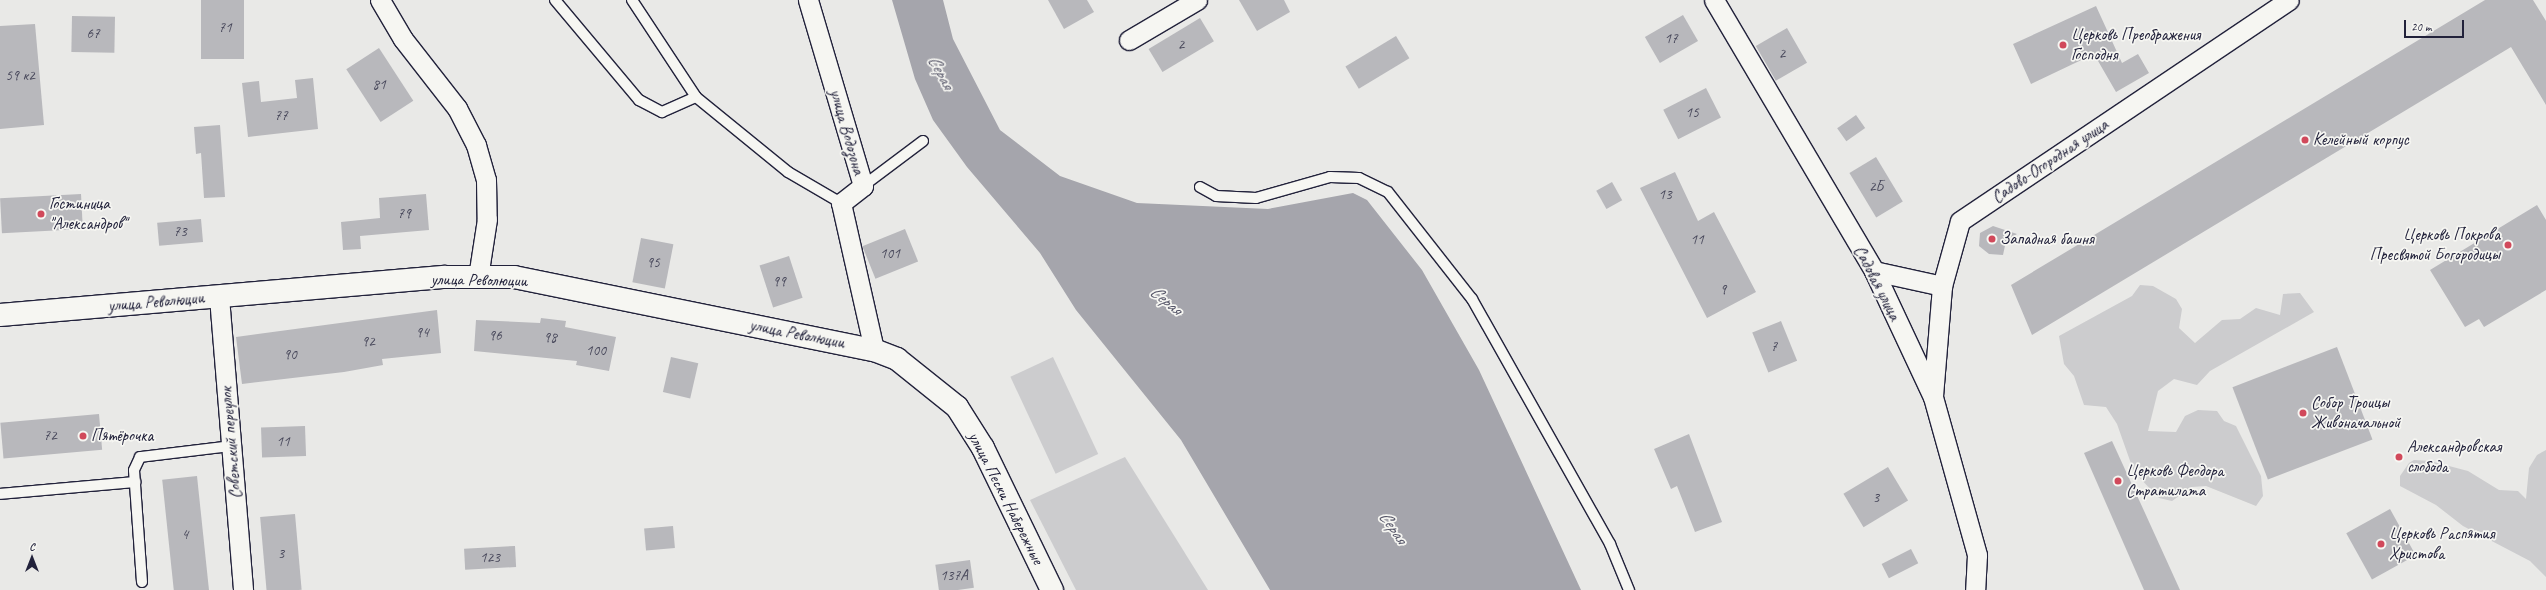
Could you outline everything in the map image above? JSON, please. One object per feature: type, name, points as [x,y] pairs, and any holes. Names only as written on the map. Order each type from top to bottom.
[{"type":"main road","name":"улица Революции","points":[[0,315],[445,277],[514,277],[874,350],[897,358],[957,407]]},
{"type":"main road","name":"улица Пески Набережные","points":[[957,407],[983,448],[1052,590]]},
{"type":"street","points":[[380,0],[403,39],[457,108],[476,145],[486,180],[487,219],[478,277]]},
{"type":"street","name":"улица Водозона","points":[[808,0],[863,186],[841,203]]},
{"type":"street","points":[[1129,40],[1197,0]]},
{"type":"street","name":"Садовая улица","points":[[1714,0],[1874,271],[1933,397],[1977,555],[1975,590]]},
{"type":"street","name":"Садово-Огородная улица","points":[[1933,397],[1942,286],[1960,221],[2289,0]]},
{"type":"street","points":[[841,203],[874,350]]},
{"type":"street","points":[[1874,271],[1942,286]]},
{"type":"street","name":"Советский переулок","points":[[219,297],[243,590]]},
{"type":"lane","points":[[554,0],[639,100],[662,112],[696,97]]},
{"type":"lane","points":[[632,0],[696,97],[788,172],[841,203]]},
{"type":"lane","points":[[863,186],[923,141]]},
{"type":"lane","points":[[1200,187],[1216,196],[1256,198],[1330,177],[1359,178],[1388,192],[1472,299],[1610,544],[1629,590]]},
{"type":"lane","points":[[142,582],[134,470],[140,457],[231,446]]},
{"type":"lane","points":[[0,494],[135,482]]},
{"type":"shaded area","points":[[2140,285],[2153,286],[2176,299],[2182,309],[2179,328],[2195,343],[2222,320],[2240,319],[2256,308],[2280,315],[2283,294],[2300,293],[2314,312],[2210,371],[2197,385],[2174,379],[2158,391],[2148,431],[2176,432],[2185,416],[2198,410],[2217,411],[2224,421],[2236,426],[2261,476],[2263,496],[2256,506],[2206,486],[2192,487],[2172,501],[2159,498],[2134,472],[2117,424],[2106,407],[2084,405],[2074,376],[2064,364],[2059,336],[2132,296]]},
{"type":"shaded area","points":[[1053,357],[1098,454],[1056,474],[1010,377]]},
{"type":"shaded area","points":[[2546,450],[2546,577],[2530,561],[2463,526],[2436,505],[2400,486],[2400,476],[2409,463],[2414,460],[2430,461],[2468,471],[2499,490],[2518,491],[2526,499],[2529,468],[2537,455]]},
{"type":"shaded area","points":[[1125,457],[1208,590],[1076,590],[1030,500]]},
{"type":"water","name":"Серая","points":[[892,0],[943,0],[953,39],[1000,130],[1060,176],[1137,203],[1268,209],[1353,193],[1367,200],[1422,270],[1479,370],[1581,590],[1270,590],[1181,440],[1076,310],[1040,253],[967,167],[933,120],[915,79]]},
{"type":"building","points":[[201,0],[244,0],[244,59],[201,59]]},
{"type":"building","points":[[1048,0],[1087,0],[1094,12],[1064,29]]},
{"type":"building","points":[[1239,0],[1284,0],[1290,12],[1257,31]]},
{"type":"building","name":"Келейный корпус","points":[[2485,0],[2533,0],[2546,21],[2546,105],[2511,47],[2032,335],[2011,285]]},
{"type":"building","name":"Церковь Преображения Господня","points":[[2096,6],[2122,63],[2138,54],[2149,73],[2116,92],[2094,54],[2031,84],[2013,44]]},
{"type":"building","points":[[1683,15],[1698,41],[1660,63],[1645,37]]},
{"type":"building","points":[[72,16],[115,17],[114,53],[71,52]]},
{"type":"building","points":[[1200,18],[1214,41],[1162,72],[1149,49]]},
{"type":"building","points":[[35,24],[44,125],[0,129],[0,26]]},
{"type":"building","points":[[1787,28],[1807,63],[1776,81],[1756,46]]},
{"type":"building","points":[[1396,36],[1409,58],[1359,89],[1345,66]]},
{"type":"building","points":[[379,48],[413,101],[381,122],[346,69]]},
{"type":"building","points":[[313,78],[318,129],[248,137],[242,83],[259,81],[261,102],[297,98],[295,80]]},
{"type":"building","points":[[1706,88],[1721,117],[1678,139],[1663,110]]},
{"type":"building","points":[[1856,115],[1865,128],[1846,141],[1837,128]]},
{"type":"building","points":[[220,125],[225,197],[204,198],[201,153],[196,154],[194,127]]},
{"type":"building","points":[[1876,157],[1903,202],[1876,218],[1849,173]]},
{"type":"building","points":[[1675,172],[1698,221],[1714,212],[1756,292],[1707,318],[1640,188]]},
{"type":"building","points":[[1612,182],[1622,200],[1606,209],[1596,191]]},
{"type":"building","name":"Гостиница \"Александров\"","points":[[81,194],[83,229],[2,233],[0,198]]},
{"type":"building","points":[[426,194],[429,230],[360,236],[361,249],[343,250],[341,222],[380,218],[379,198]]},
{"type":"building","name":"Церковь Покрова Пресвятой Богородицы","points":[[2537,205],[2546,220],[2546,290],[2484,327],[2479,319],[2465,327],[2430,270]]},
{"type":"building","points":[[201,219],[203,242],[159,246],[157,223]]},
{"type":"building","name":"Западная башня","points":[[1993,226],[2017,234],[2006,241],[2003,255],[1989,254],[1979,246],[1980,233]]},
{"type":"building","points":[[905,229],[918,261],[875,279],[862,246]]},
{"type":"building","points":[[641,238],[673,244],[665,288],[632,282]]},
{"type":"building","points":[[789,256],[803,298],[773,307],[760,266]]},
{"type":"building","points":[[437,310],[441,353],[382,359],[383,365],[344,372],[242,384],[236,337]]},
{"type":"building","points":[[541,318],[566,321],[565,327],[616,337],[609,371],[576,365],[577,361],[474,351],[476,320],[540,323]]},
{"type":"building","points":[[1781,321],[1797,361],[1768,372],[1752,333]]},
{"type":"building","name":"Собор Троицы Живоначальной","points":[[2337,347],[2372,439],[2268,480],[2232,387]]},
{"type":"building","points":[[671,357],[698,363],[690,398],[663,392]]},
{"type":"building","points":[[99,414],[102,450],[4,458],[0,423]]},
{"type":"building","points":[[305,426],[306,456],[262,458],[261,428]]},
{"type":"building","points":[[1689,434],[1722,522],[1695,532],[1677,486],[1671,489],[1654,449]]},
{"type":"building","points":[[2112,441],[2180,590],[2144,590],[2084,453]]},
{"type":"building","points":[[1888,467],[1908,500],[1864,527],[1843,494]]},
{"type":"building","points":[[197,476],[209,590],[174,590],[162,480]]},
{"type":"building","name":"Церковь Распятия Христова","points":[[2390,509],[2416,555],[2372,580],[2346,533]]},
{"type":"building","points":[[295,514],[302,590],[267,590],[260,517]]},
{"type":"building","points":[[673,526],[675,548],[646,550],[644,529]]},
{"type":"building","points":[[515,546],[516,567],[465,570],[464,549]]},
{"type":"building","points":[[1911,549],[1918,563],[1889,578],[1882,564]]},
{"type":"building","points":[[970,560],[974,588],[958,590],[939,590],[935,565]]},
{"type":"place","name":"Церковь Преображения Господня","points":[[2063,45]]},
{"type":"place","name":"Келейный корпус","points":[[2305,140]]},
{"type":"place","name":"Гостиница \"Александров\"","points":[[41,214]]},
{"type":"place","name":"Западная башня","points":[[1992,239]]},
{"type":"place","name":"Церковь Покрова Пресвятой Богородицы","points":[[2508,245]]},
{"type":"place","name":"Собор Троицы Живоначальной","points":[[2303,413]]},
{"type":"place","name":"Пятёрочка","points":[[83,436]]},
{"type":"place","name":"Александровская слобода","points":[[2399,457]]},
{"type":"place","name":"Церковь Феодора Стратилата","points":[[2118,481]]},
{"type":"place","name":"Церковь Распятия Христова","points":[[2381,544]]}]
